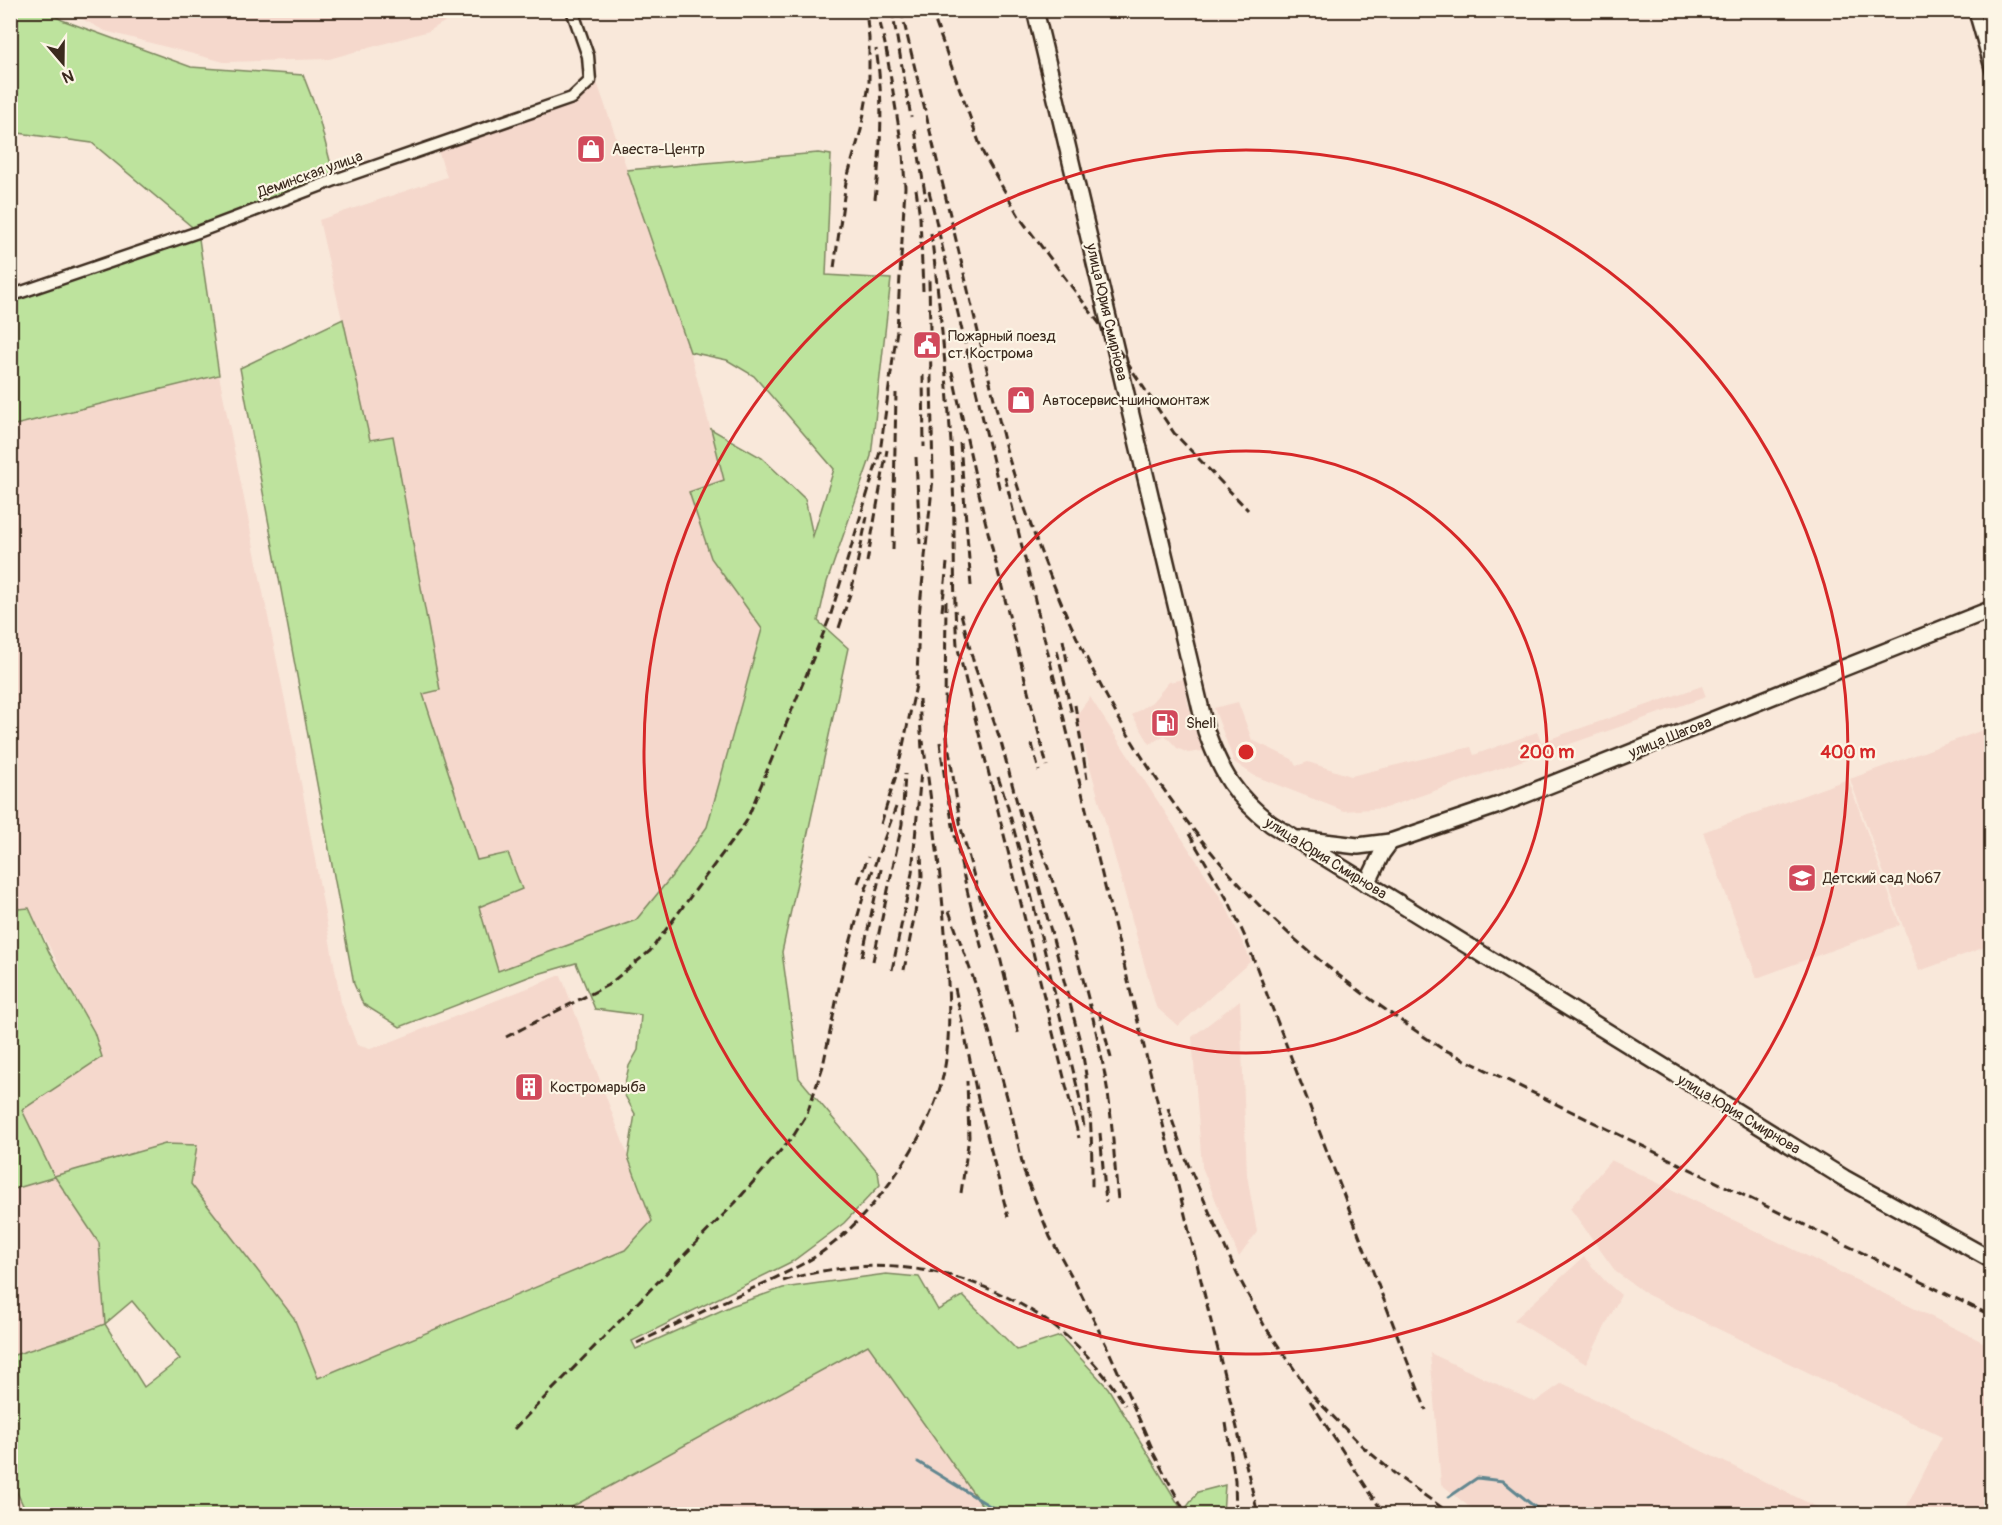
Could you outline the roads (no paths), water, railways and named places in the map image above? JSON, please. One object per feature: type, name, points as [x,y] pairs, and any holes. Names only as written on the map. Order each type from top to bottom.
[{"type":"main road","name":"улица Юрия Смирнова","points":[[1035,10],[1206,731],[1225,777],[1236,793],[1253,810],[1293,838],[1367,884],[1835,1173],[1992,1260]]},
{"type":"main road","name":"улица Шагова","points":[[1293,838],[1358,846],[1390,842],[1499,805],[1992,609]]},
{"type":"main road","points":[[1367,884],[1390,842]]},
{"type":"street","name":"Деминская улица","points":[[10,296],[198,232],[334,180],[573,98],[590,81],[588,56],[572,10]]},
{"type":"street","points":[[1974,10],[1992,73]]},
{"type":"waterway","points":[[918,1462],[1003,1514]]},
{"type":"waterway","points":[[1449,1497],[1477,1478],[1503,1481],[1536,1508],[1563,1514]]},
{"type":"railway","points":[[834,268],[846,182],[861,130],[869,85],[869,38],[866,10]]},
{"type":"railway","points":[[877,10],[888,57]]},
{"type":"railway","points":[[892,10],[911,117]]},
{"type":"railway","points":[[901,10],[1006,449],[1026,512],[1049,573],[1103,690],[1135,746],[1171,800],[1211,852],[1256,902],[1299,943],[1368,997],[1441,1048],[1992,1316]]},
{"type":"railway","points":[[931,10],[983,153],[1020,218],[1114,343],[1174,433],[1248,510]]},
{"type":"railway","points":[[875,199],[881,124],[876,49]]},
{"type":"railway","points":[[506,1037],[608,985],[650,951],[746,822],[830,617],[880,452],[897,330],[905,187],[903,153],[886,49]]},
{"type":"railway","points":[[915,130],[926,200]]},
{"type":"railway","points":[[916,189],[920,217],[923,291]]},
{"type":"railway","points":[[929,191],[1000,491]]},
{"type":"railway","points":[[931,233],[951,449],[957,645],[1079,1138]]},
{"type":"railway","points":[[881,824],[898,769],[917,681],[919,616],[933,478],[929,280]]},
{"type":"railway","points":[[952,372],[985,520],[1047,766]]},
{"type":"railway","points":[[923,375],[924,447]]},
{"type":"railway","points":[[893,550],[896,393]]},
{"type":"railway","points":[[960,443],[971,586]]},
{"type":"railway","points":[[867,562],[887,450]]},
{"type":"railway","points":[[916,457],[920,544]]},
{"type":"railway","points":[[1005,477],[1258,1514]]},
{"type":"railway","points":[[839,628],[852,588],[867,517]]},
{"type":"railway","points":[[942,611],[947,563]]},
{"type":"railway","points":[[946,601],[945,709],[961,828],[977,888],[999,953],[1019,1036]]},
{"type":"railway","points":[[961,614],[974,664],[1001,742],[1081,1045],[1090,1117],[1092,1190]]},
{"type":"railway","points":[[1063,640],[1067,661]]},
{"type":"railway","points":[[1057,650],[1072,714]]},
{"type":"railway","points":[[919,699],[922,750]]},
{"type":"railway","points":[[1075,705],[1087,779]]},
{"type":"railway","points":[[637,1343],[792,1269],[834,1243],[875,1202],[893,1178],[925,1126],[936,1101],[943,1076],[949,1006],[940,880],[923,741]]},
{"type":"railway","points":[[940,742],[957,847],[982,949]]},
{"type":"railway","points":[[1032,744],[1039,771]]},
{"type":"railway","points":[[892,970],[912,873],[921,771]]},
{"type":"railway","points":[[873,961],[902,824],[905,774]]},
{"type":"railway","points":[[998,777],[1030,890],[1079,1095],[1084,1127]]},
{"type":"railway","points":[[514,1429],[735,1203],[794,1135],[807,1114],[823,1066],[843,968],[864,894],[896,807]]},
{"type":"railway","points":[[1027,811],[1063,912],[1093,1016],[1109,1101],[1118,1200]]},
{"type":"railway","points":[[1189,834],[1230,904],[1245,937],[1426,1410]]},
{"type":"railway","points":[[904,970],[922,876],[921,851]]},
{"type":"railway","points":[[858,883],[868,857]]},
{"type":"railway","points":[[862,957],[882,865]]},
{"type":"railway","points":[[949,911],[979,994],[1013,1119],[1024,1172],[1050,1237],[1108,1349],[1152,1448]]},
{"type":"railway","points":[[955,988],[978,1099],[1008,1217]]},
{"type":"railway","points":[[1099,1011],[1111,1058]]},
{"type":"railway","points":[[961,1193],[969,1137],[967,1081]]},
{"type":"railway","points":[[1168,1108],[1184,1155],[1237,1274],[1264,1325],[1312,1395],[1362,1446],[1400,1478],[1451,1514]]},
{"type":"railway","points":[[1100,1133],[1106,1202]]},
{"type":"railway","points":[[783,1281],[832,1270],[881,1266],[929,1271],[976,1284],[1020,1304],[1060,1331],[1095,1365],[1125,1405]]},
{"type":"railway","points":[[1310,1401],[1384,1514]]},
{"type":"railway","points":[[1226,1423],[1235,1480],[1236,1514]]},
{"type":"railway","points":[[1147,1441],[1186,1514]]},
{"type":"place","name":"Авеста-Центр","points":[[591,149]]},
{"type":"place","name":"Пожарный поезд ст. Кострома","points":[[927,345]]},
{"type":"place","name":"Автосервис+шиномонтаж","points":[[1021,400]]},
{"type":"place","name":"Shell","points":[[1165,723]]},
{"type":"place","name":"Детский сад №67","points":[[1802,878]]},
{"type":"place","name":"Костромарыба","points":[[529,1087]]}]
